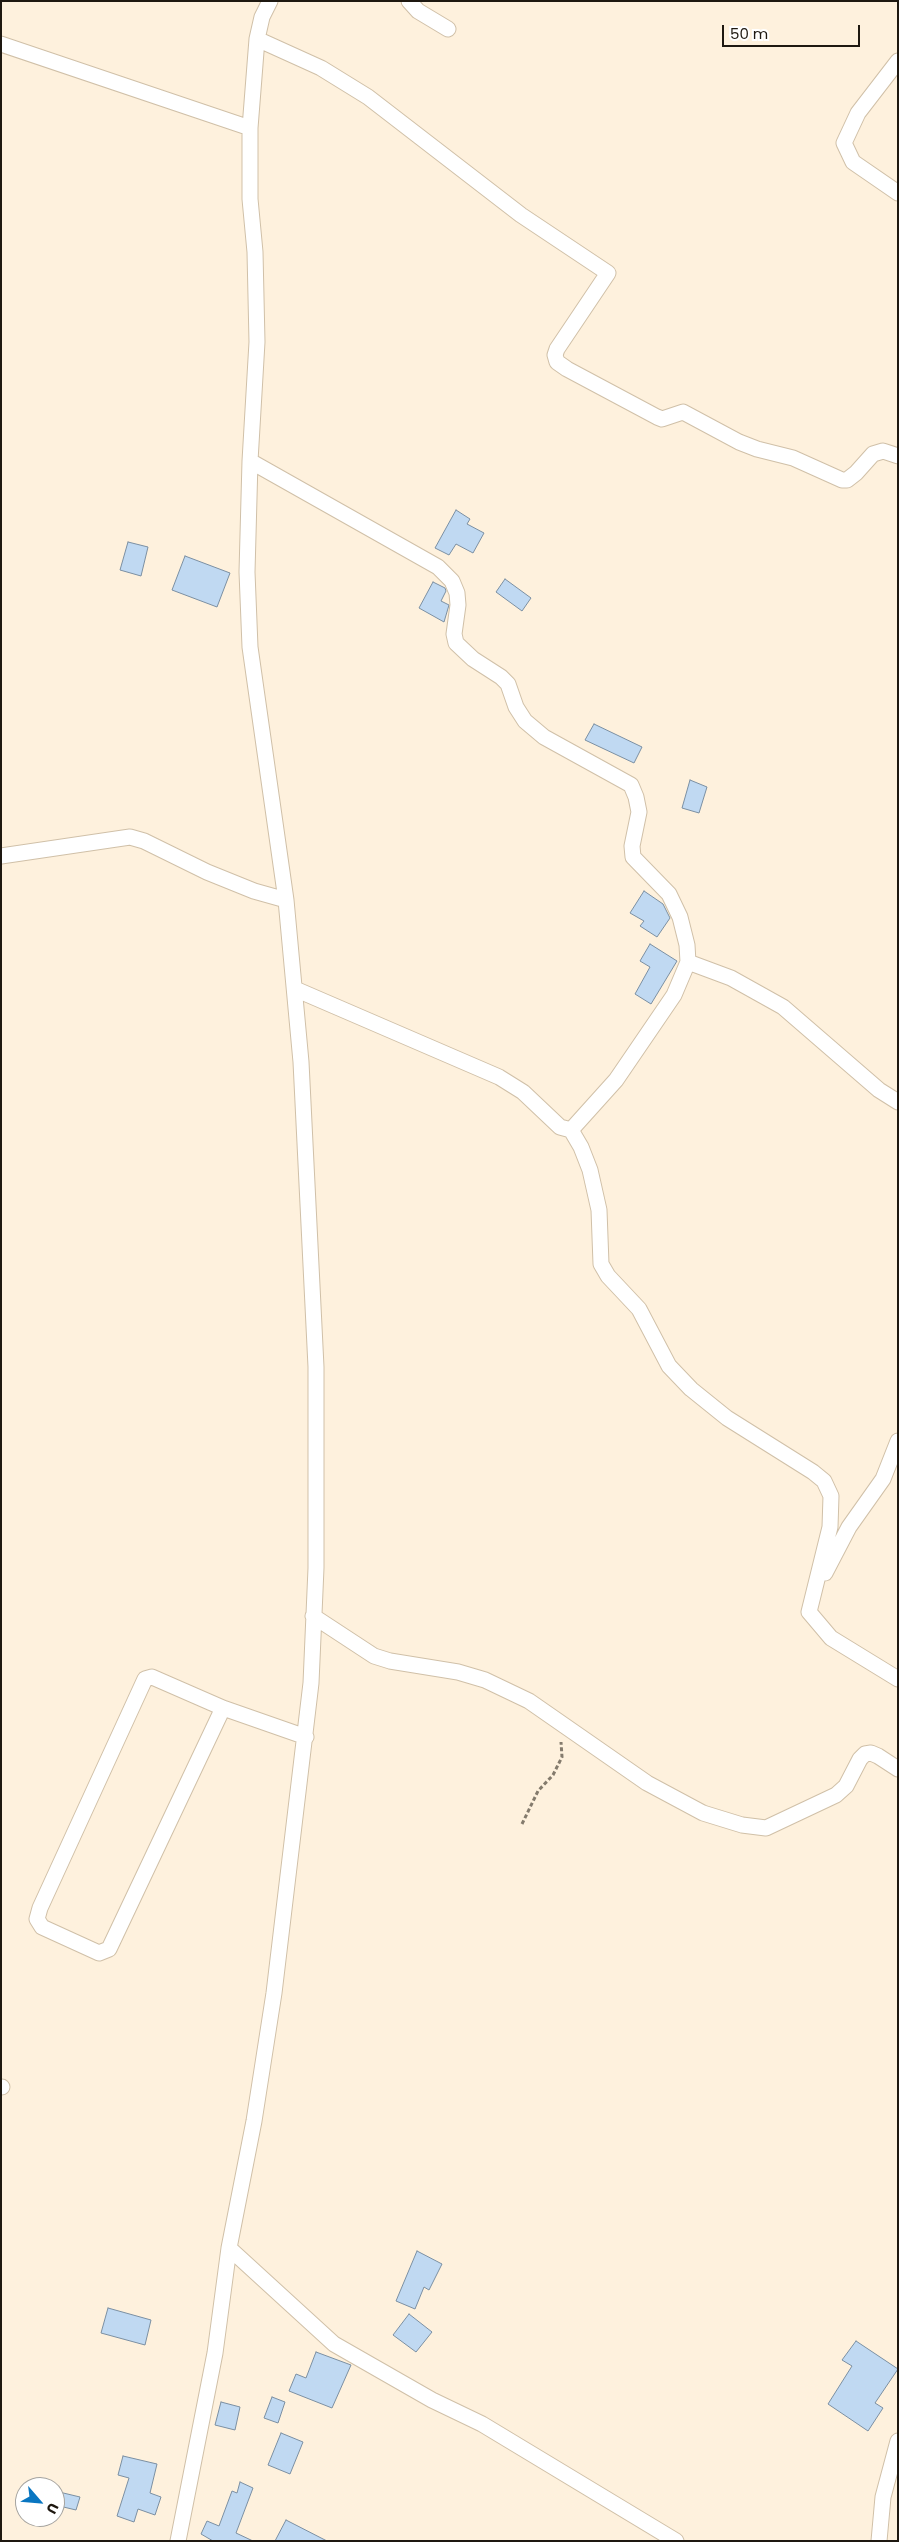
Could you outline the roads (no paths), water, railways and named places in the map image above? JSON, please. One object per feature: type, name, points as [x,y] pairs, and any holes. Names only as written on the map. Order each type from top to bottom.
[{"type":"street","points":[[178,2541],[215,2353],[229,2248],[254,2121],[274,1993],[306,1737],[311,1683],[316,1568],[316,1358],[301,1062],[286,900],[250,647],[247,572],[250,461],[257,342],[255,252],[250,200],[250,128],[257,39],[262,17],[270,1]]},
{"type":"street","points":[[408,1],[418,11],[448,29]]},
{"type":"street","points":[[257,39],[321,68],[368,97],[521,215],[608,273],[557,349],[555,355],[557,362],[567,370],[657,417],[662,418],[684,412],[757,450],[793,458],[842,480],[850,478],[856,473],[873,454],[883,451],[898,456]]},
{"type":"street","points":[[1,44],[250,128]]},
{"type":"street","points":[[898,61],[858,113],[844,143],[853,162],[898,192]]},
{"type":"street","points":[[250,461],[438,567],[452,581],[457,593],[458,605],[454,634],[456,643],[473,659],[501,677],[508,684],[516,707],[525,721],[544,737],[631,785],[639,812],[632,846],[633,857],[662,886],[674,903],[685,932],[688,962],[674,995],[616,1080],[571,1130]]},
{"type":"street","points":[[1,856],[130,837],[144,841],[207,872],[254,891],[286,900]]},
{"type":"street","points":[[688,962],[731,978],[783,1007],[879,1090],[898,1102]]},
{"type":"street","points":[[295,989],[499,1077],[524,1092],[560,1127],[571,1130],[581,1146],[590,1170],[599,1210],[601,1264],[608,1276],[639,1309],[669,1366],[691,1389],[727,1418],[813,1472],[824,1481],[831,1496],[830,1527],[809,1612],[831,1638],[898,1679]]},
{"type":"street","points":[[810,1603],[849,1527],[883,1479],[898,1441]]},
{"type":"street","points":[[313,1616],[374,1656],[390,1661],[458,1672],[485,1680],[529,1701],[662,1792],[703,1812],[742,1825],[766,1828],[836,1795],[846,1786],[860,1759],[866,1754],[871,1753],[898,1769]]},
{"type":"street","points":[[223,1708],[109,1949],[99,1952],[42,1927],[37,1919],[40,1908],[145,1679],[152,1677],[223,1708],[306,1737]]},
{"type":"street","points":[[229,2248],[334,2344],[432,2400],[482,2424],[676,2541]]},
{"type":"street","points":[[879,2541],[883,2497],[898,2441]]}]
